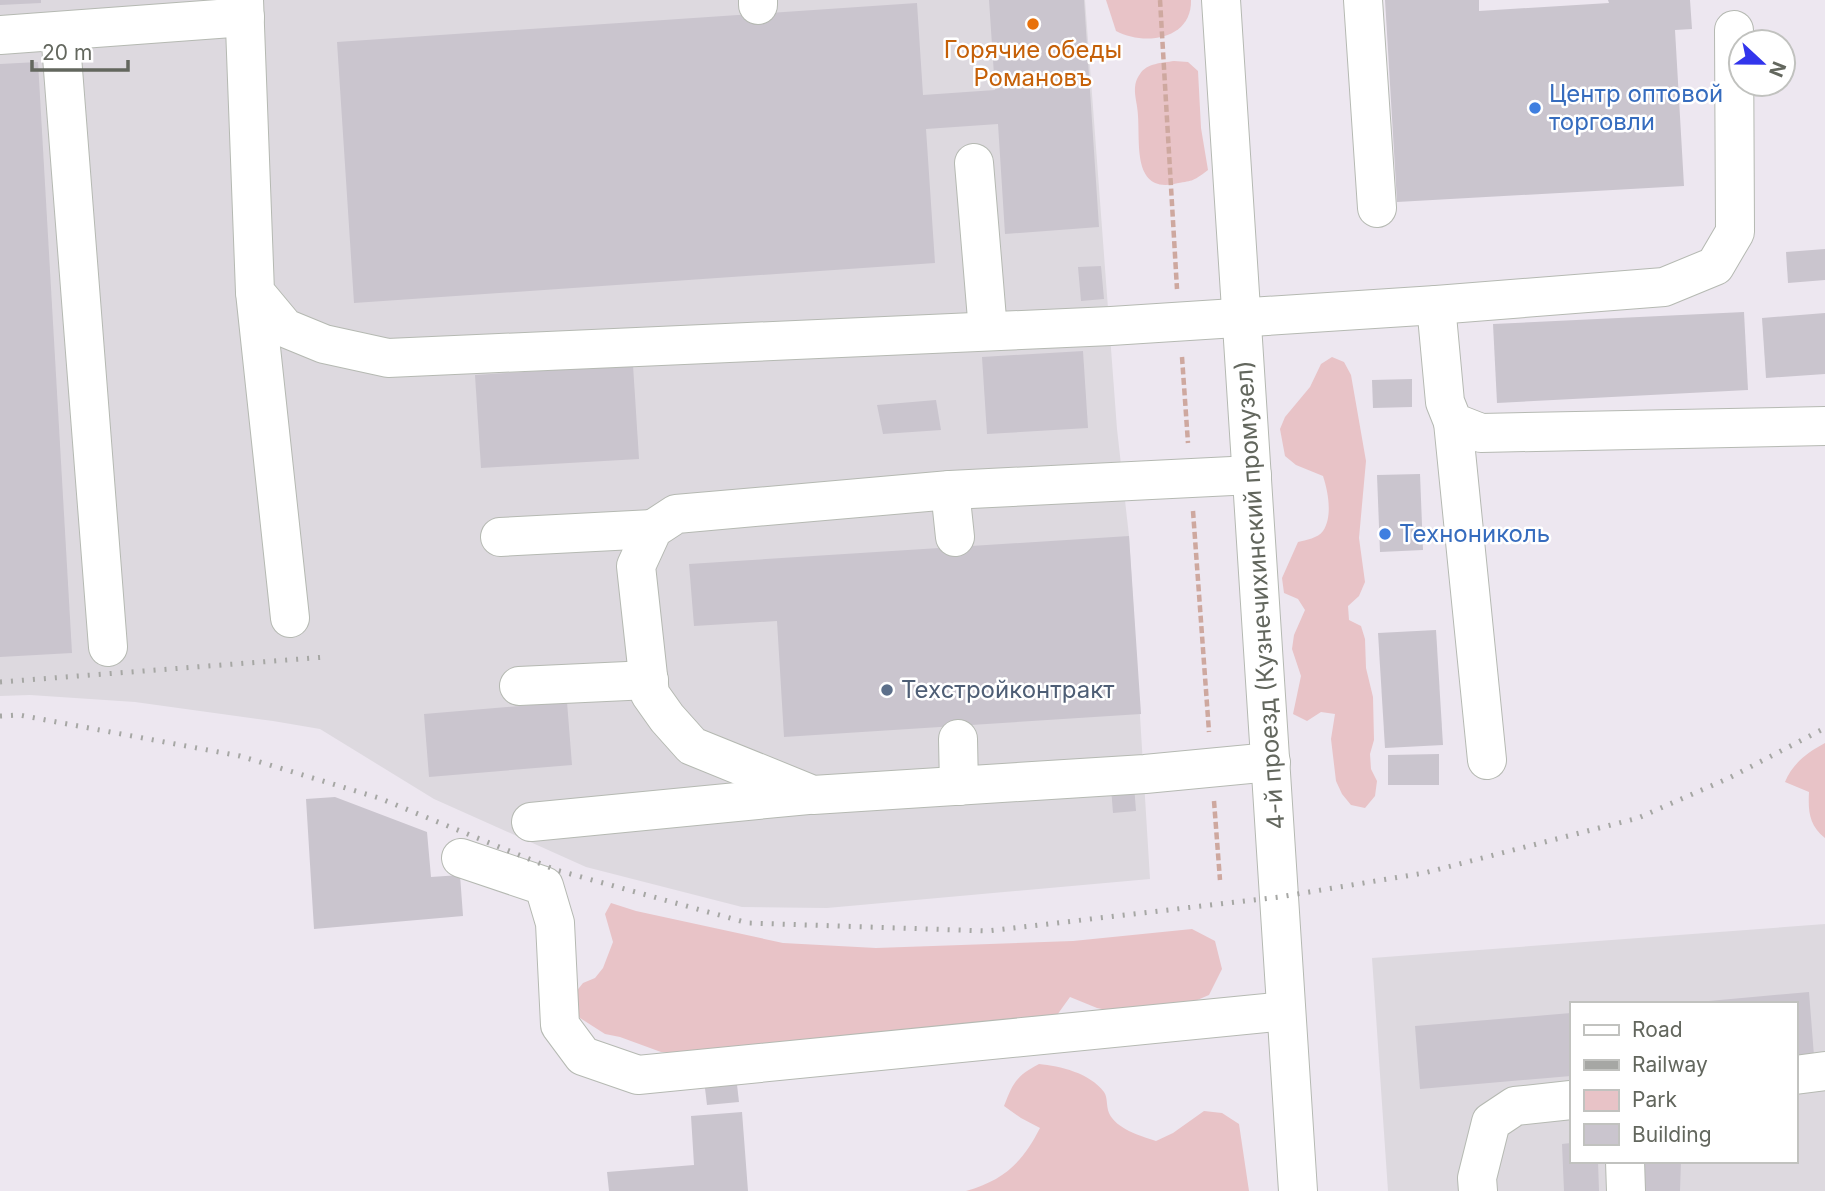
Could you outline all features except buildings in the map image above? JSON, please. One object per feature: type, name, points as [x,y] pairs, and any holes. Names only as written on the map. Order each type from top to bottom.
[{"type":"street","name":"4-й проезд (Кузнечихинский промузел)","points":[[1221,0],[1298,1191]]},
{"type":"street","points":[[1363,0],[1377,208]]},
{"type":"street","points":[[0,35],[60,31],[245,8],[255,292],[290,618]]},
{"type":"street","points":[[60,31],[108,647]]},
{"type":"street","points":[[255,292],[285,328],[324,344],[388,358],[1242,317],[1436,306],[1664,287],[1715,266],[1735,232],[1734,98]]},
{"type":"street","points":[[974,163],[988,331]]},
{"type":"street","points":[[1436,306],[1445,402],[1453,422],[1487,760]]},
{"type":"street","points":[[1453,422],[1481,433],[1825,426]]},
{"type":"street","points":[[500,537],[653,528],[676,514],[950,490],[1252,475]]},
{"type":"street","points":[[950,490],[955,537]]},
{"type":"street","points":[[653,528],[636,566],[650,694],[692,746],[813,795]]},
{"type":"street","points":[[519,686],[649,680]]},
{"type":"street","points":[[958,738],[959,786]]},
{"type":"street","points":[[531,822],[813,795],[1145,774],[1270,762]]},
{"type":"street","points":[[461,858],[544,886],[555,923],[560,1025],[583,1056],[638,1075],[1286,1011]]},
{"type":"street","points":[[1797,1075],[1825,1071]]},
{"type":"street","points":[[1478,1191],[1477,1178],[1491,1122],[1515,1106],[1570,1100]]},
{"type":"street","points":[[1625,1163],[1626,1191]]},
{"type":"shaded area","points":[[0,0],[1085,0],[1117,429],[1129,536],[1150,879],[827,908],[742,907],[586,867],[434,799],[320,729],[135,702],[30,695],[0,696]]},
{"type":"shaded area","points":[[1825,924],[1825,1191],[1388,1191],[1372,958]]},
{"type":"green space","points":[[1106,0],[1191,0],[1184,24],[1175,31],[1164,36],[1140,38],[1116,31]]},
{"type":"green space","points":[[1188,62],[1198,71],[1201,128],[1208,170],[1192,180],[1161,185],[1151,181],[1141,164],[1135,84],[1143,70],[1155,64]]},
{"type":"green space","points":[[1332,357],[1344,362],[1351,375],[1366,461],[1359,538],[1365,582],[1359,596],[1348,606],[1349,620],[1361,626],[1365,639],[1366,668],[1373,697],[1374,740],[1370,754],[1371,769],[1377,781],[1375,796],[1365,808],[1351,805],[1336,781],[1331,739],[1335,714],[1321,712],[1307,721],[1293,714],[1301,676],[1292,649],[1294,635],[1305,610],[1298,599],[1284,593],[1282,578],[1298,542],[1315,537],[1323,531],[1329,504],[1323,476],[1296,465],[1285,456],[1280,429],[1285,417],[1310,387],[1321,364]]},
{"type":"green space","points":[[1825,743],[1825,838],[1811,817],[1809,792],[1785,782],[1801,759]]},
{"type":"green space","points":[[611,903],[636,911],[783,943],[876,948],[1073,941],[1192,929],[1215,941],[1222,969],[1209,995],[1195,1001],[1111,1011],[1070,997],[1052,1022],[836,1036],[805,1042],[678,1053],[661,1052],[605,1034],[580,1018],[571,1005],[575,993],[583,983],[595,978],[603,968],[613,942],[605,914]]},
{"type":"green space","points":[[1039,1064],[1065,1069],[1091,1080],[1104,1092],[1112,1119],[1130,1131],[1156,1141],[1173,1133],[1204,1111],[1222,1113],[1239,1124],[1249,1191],[966,1191],[991,1181],[1010,1168],[1026,1151],[1040,1128],[1004,1106],[1016,1081]]},
{"type":"railway","points":[[0,682],[326,657]]},
{"type":"railway","points":[[0,716],[19,715],[240,756],[379,798],[556,870],[748,923],[988,931],[1279,897],[1424,873],[1638,818],[1729,778],[1825,728]]},
{"type":"place","name":"Горячие обеды Романовъ","points":[[1033,24]]},
{"type":"place","name":"Центр оптовой торговли","points":[[1535,108]]},
{"type":"place","name":"Технониколь","points":[[1385,534]]},
{"type":"place","name":"Техстройконтракт","points":[[887,690]]}]
